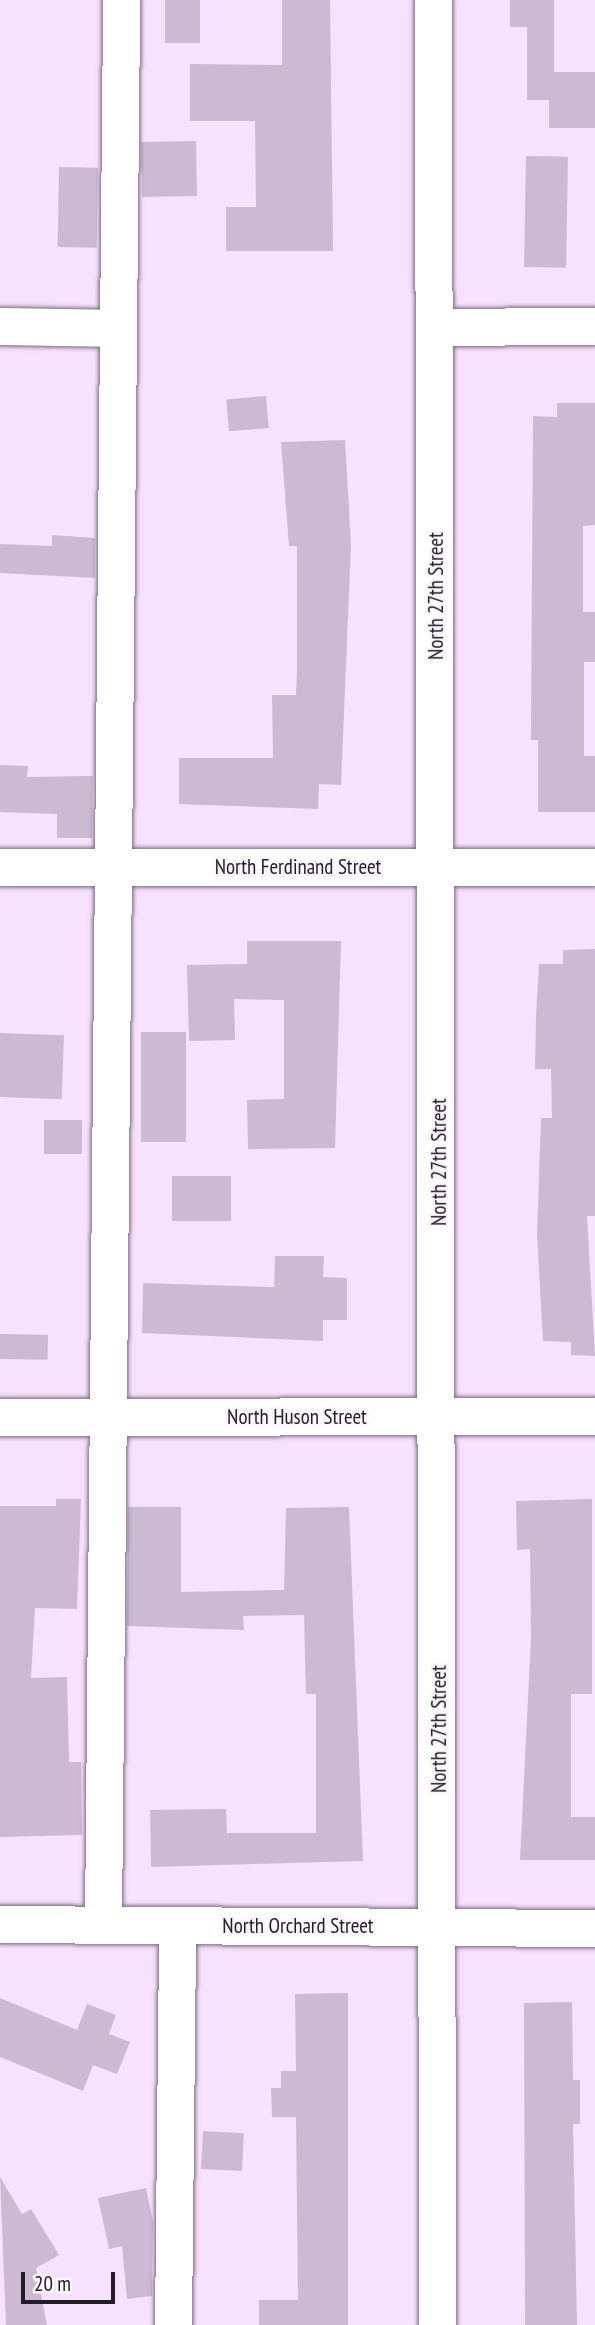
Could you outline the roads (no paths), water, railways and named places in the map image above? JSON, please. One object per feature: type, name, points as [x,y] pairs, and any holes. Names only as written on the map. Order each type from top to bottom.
[{"type":"street","points":[[103,1924],[111,1417],[116,867],[116,328],[121,0]]},
{"type":"street","name":"North 27th Street","points":[[433,0],[440,1416],[437,2325]]},
{"type":"street","points":[[0,326],[116,328]]},
{"type":"street","points":[[434,327],[595,326]]},
{"type":"street","name":"North Ferdinand Street","points":[[0,867],[595,867]]},
{"type":"street","name":"North Huson Street","points":[[0,1417],[595,1416]]},
{"type":"street","name":"North Orchard Street","points":[[0,1924],[595,1928]]},
{"type":"street","points":[[173,2325],[177,1925]]}]
